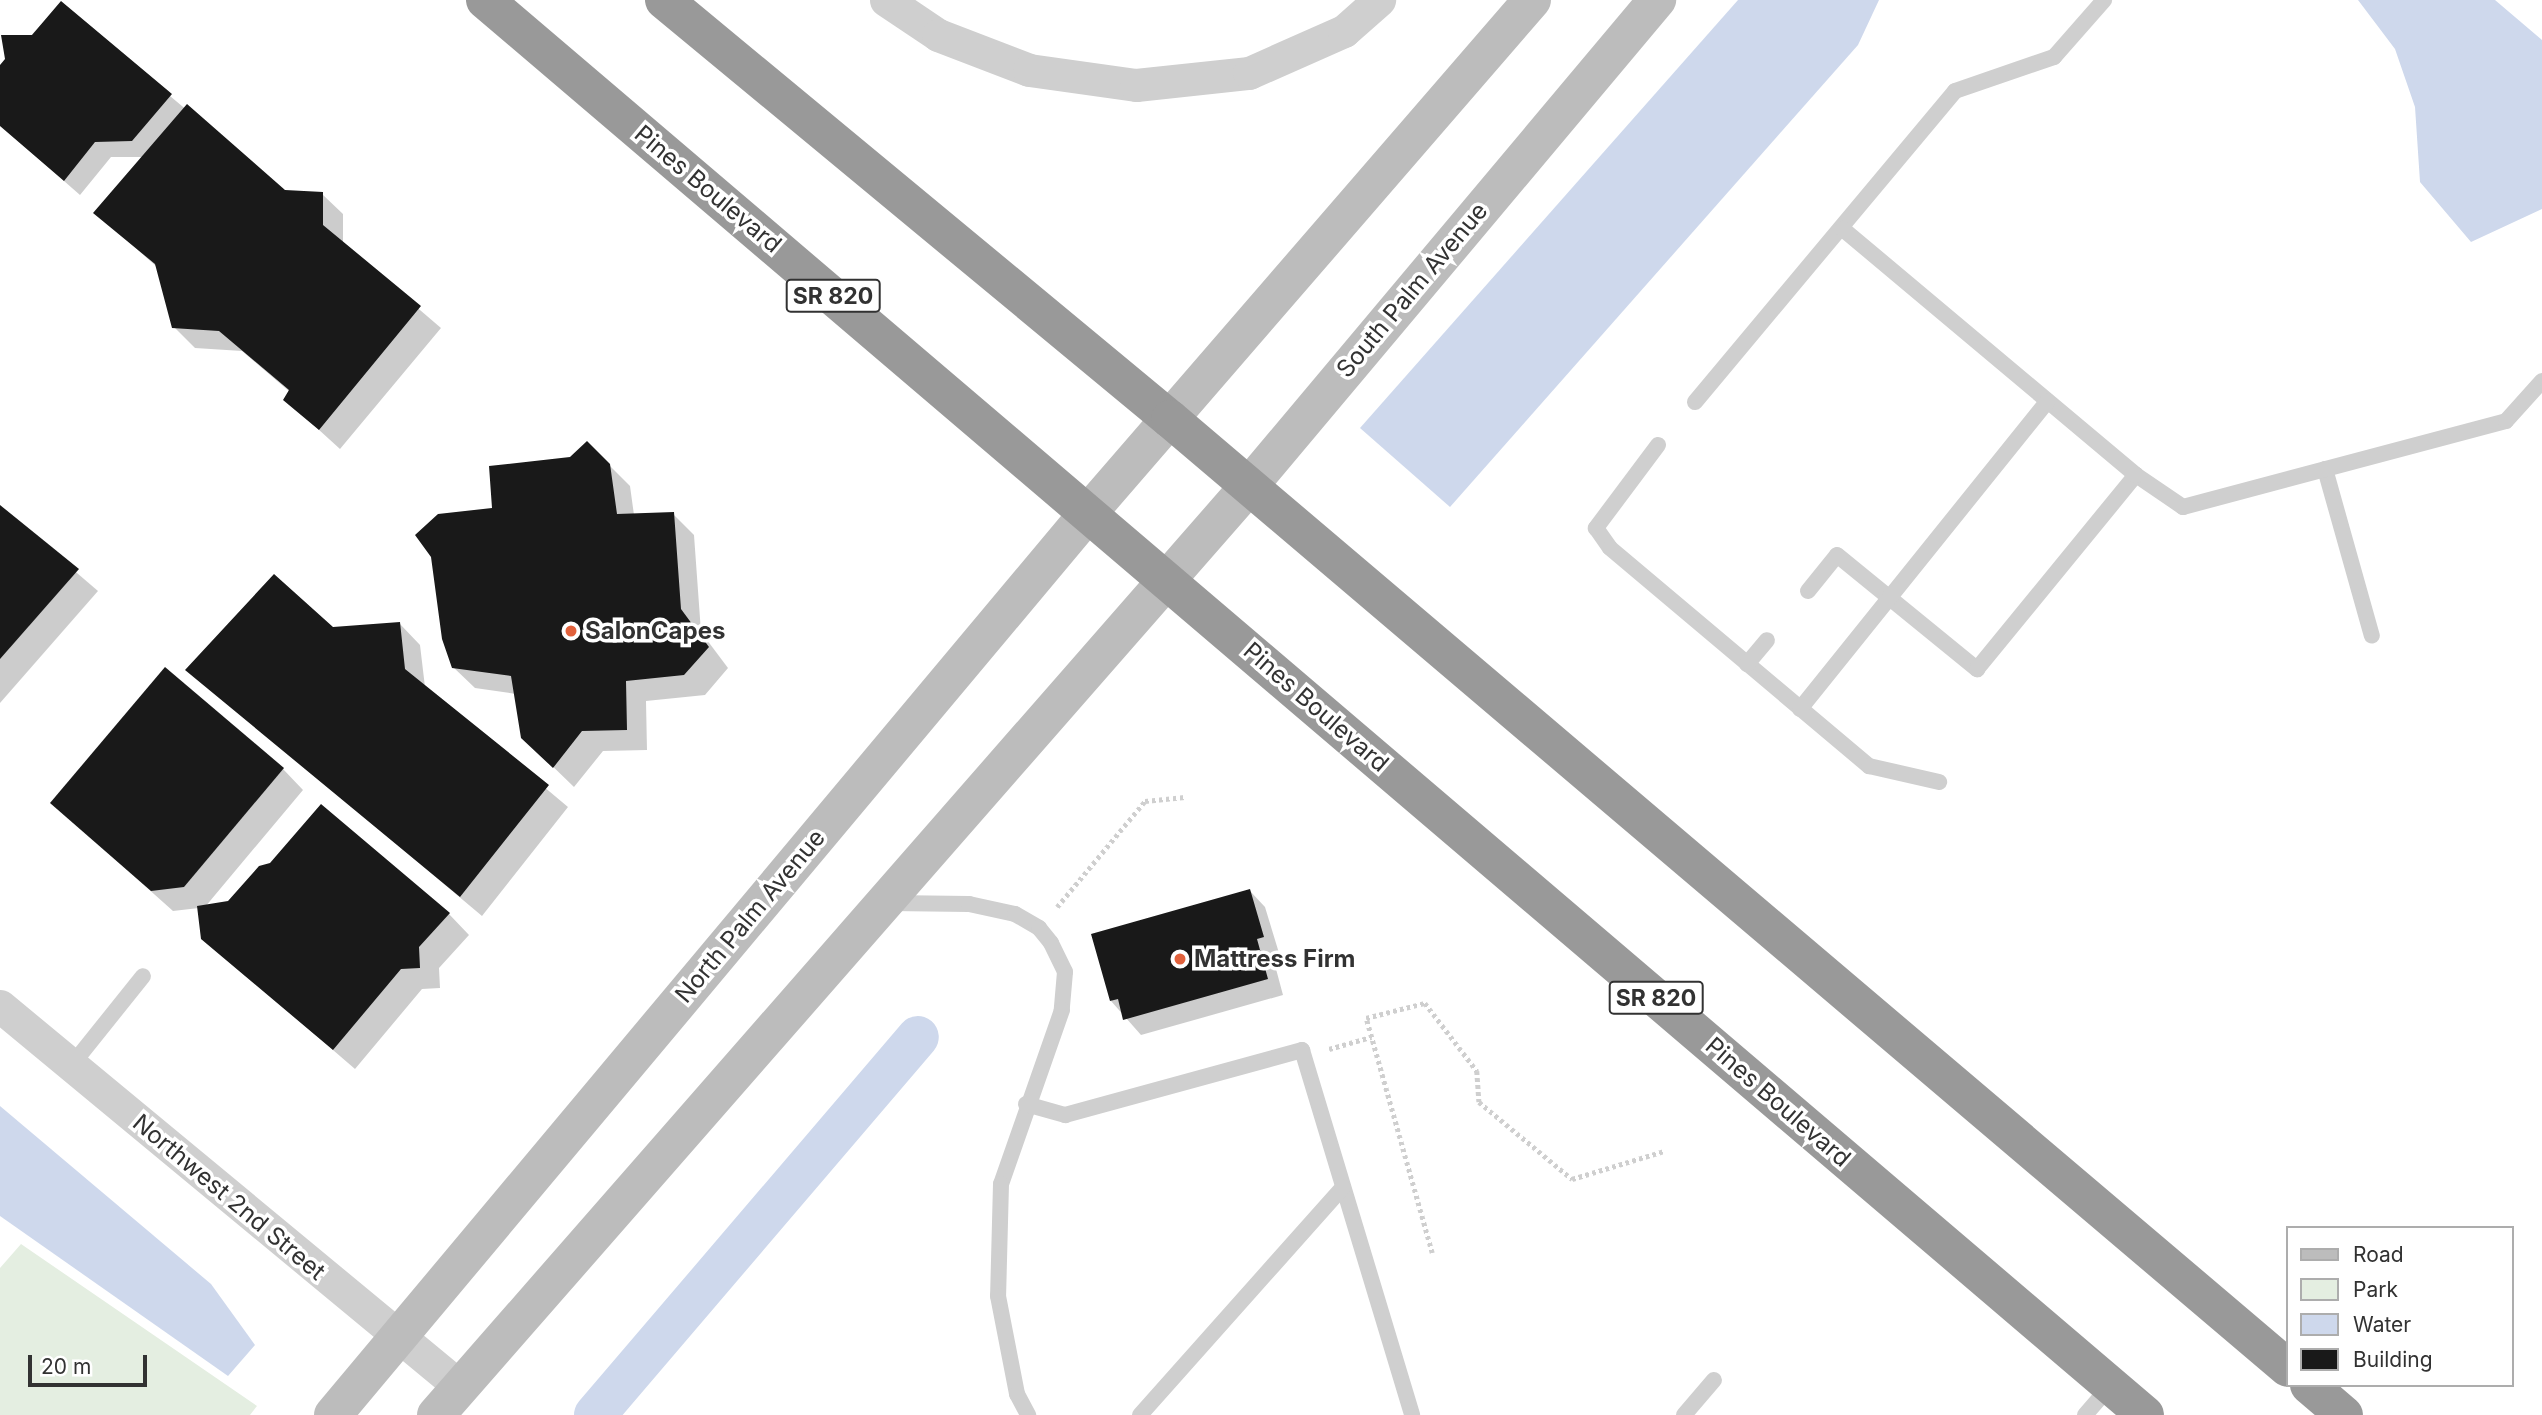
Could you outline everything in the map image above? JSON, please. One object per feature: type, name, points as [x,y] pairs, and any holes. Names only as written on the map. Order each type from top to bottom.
[{"type":"highway","name":"Pines Boulevard","points":[[485,0],[1089,512],[2145,1415]]},
{"type":"highway","points":[[664,0],[1170,419],[2286,1366]]},
{"type":"highway","points":[[2311,1387],[2344,1415]]},
{"type":"main road","points":[[1170,419],[1532,0]]},
{"type":"main road","name":"South Palm Avenue","points":[[1167,580],[1657,0]]},
{"type":"main road","name":"North Palm Avenue","points":[[333,1415],[1089,512],[1170,419]]},
{"type":"main road","points":[[448,1401],[1167,580]]},
{"type":"street","points":[[886,0],[938,35],[1030,71],[1136,85],[1249,73],[1344,31],[1379,0]]},
{"type":"street","name":"Northwest 2nd Street","points":[[0,1006],[397,1338],[448,1401]]},
{"type":"lane","points":[[1695,402],[1843,229],[1955,91],[2054,57],[2104,0]]},
{"type":"lane","points":[[1843,229],[2136,475],[2183,507],[2506,421],[2542,381]]},
{"type":"lane","points":[[1800,709],[1894,598],[2048,401]]},
{"type":"lane","points":[[1658,445],[1595,528],[1610,548],[1869,766],[1939,782]]},
{"type":"lane","points":[[2325,469],[2372,636]]},
{"type":"lane","points":[[1808,591],[1837,555],[1894,598],[1977,669],[2136,475]]},
{"type":"lane","points":[[1747,664],[1767,640]]},
{"type":"lane","points":[[884,903],[1001,909],[1039,928],[1060,956],[1066,990],[1057,1027],[1026,1104],[1001,1184],[998,1296],[1017,1394],[1028,1415]]},
{"type":"lane","points":[[71,1066],[143,976]]},
{"type":"lane","points":[[1026,1104],[1065,1115],[1302,1050],[1412,1415]]},
{"type":"lane","points":[[1140,1415],[1343,1187]]},
{"type":"lane","points":[[1684,1415],[1714,1380]]},
{"type":"lane","points":[[2085,1415],[2110,1386]]},
{"type":"path","points":[[1039,928],[1145,802],[1185,797]]},
{"type":"path","points":[[1432,1253],[1366,1018],[1425,1003],[1477,1071],[1479,1102],[1572,1179],[1664,1151]]},
{"type":"path","points":[[1303,1056],[1371,1037]]},
{"type":"green space","points":[[21,1244],[257,1406],[250,1415],[0,1415],[0,1268]]},
{"type":"water","points":[[1738,0],[1879,0],[1858,45],[1450,507],[1360,428]]},
{"type":"water","points":[[2358,0],[2495,0],[2542,40],[2542,209],[2471,242],[2420,182],[2415,107],[2395,49]]},
{"type":"water","points":[[0,1106],[211,1284],[255,1345],[228,1376],[0,1216]]},
{"type":"building","points":[[61,1],[172,94],[132,141],[95,142],[64,181],[0,126],[0,65],[5,59],[1,35],[32,35]]},
{"type":"building","points":[[187,104],[285,190],[323,192],[323,225],[421,306],[319,430],[283,400],[289,390],[219,331],[172,328],[155,264],[93,213]]},
{"type":"building","points":[[587,441],[610,464],[617,514],[674,512],[681,609],[709,647],[684,675],[626,681],[627,730],[582,731],[553,768],[521,738],[511,676],[452,668],[442,639],[431,557],[415,535],[438,514],[492,508],[489,466],[570,457]]},
{"type":"building","points":[[0,505],[79,569],[0,659]]},
{"type":"building","points":[[274,574],[333,627],[400,622],[405,669],[549,785],[460,897],[185,670]]},
{"type":"building","points":[[165,667],[284,768],[184,887],[151,891],[50,803]]},
{"type":"building","points":[[321,804],[450,913],[419,947],[420,968],[401,969],[333,1050],[201,939],[197,906],[228,901],[259,866],[270,863]]},
{"type":"building","name":"Mattress Firm","points":[[1250,889],[1264,937],[1257,939],[1268,979],[1123,1020],[1118,999],[1110,1001],[1091,934]]},
{"type":"waterway","points":[[595,1415],[918,1037]]},
{"type":"place","name":"SalonCapes","points":[[571,631]]},
{"type":"place","name":"Mattress Firm","points":[[1180,959]]}]
